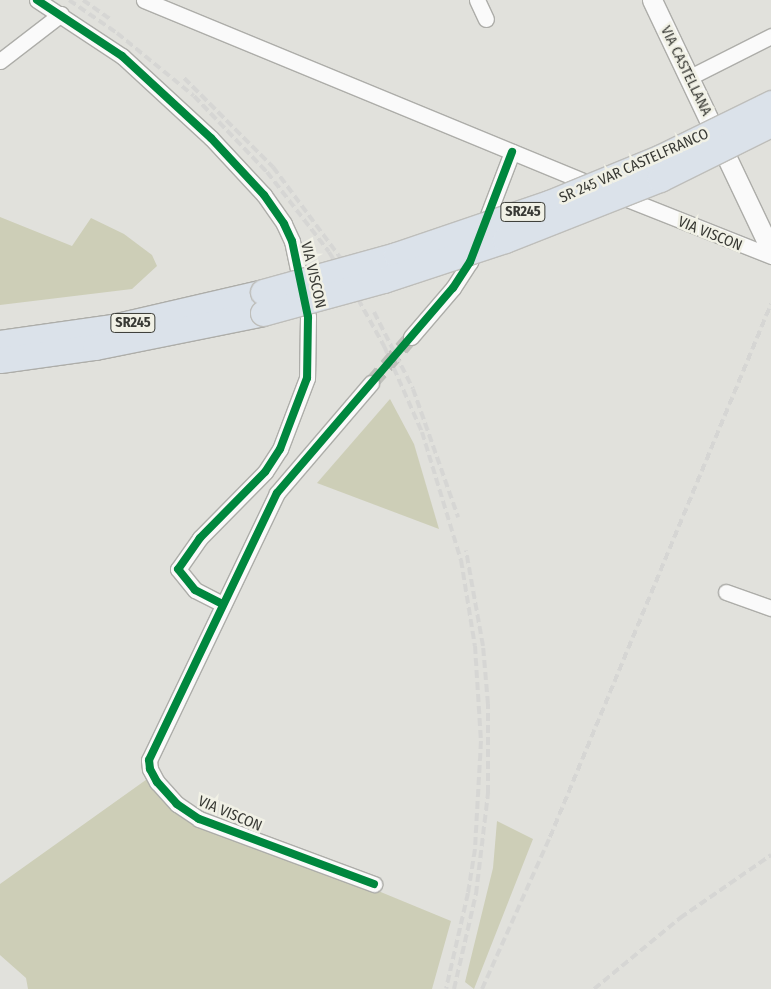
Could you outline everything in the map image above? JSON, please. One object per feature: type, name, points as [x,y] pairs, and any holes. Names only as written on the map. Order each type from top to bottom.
[{"type":"highway","name":"SR 245 VAR CASTELFRANCO","points":[[0,360],[113,344],[263,302],[549,203],[661,157],[771,103]]},
{"type":"highway","name":"SR 245 VAR CASTELFRANCO","points":[[0,343],[263,302],[384,280],[513,237],[660,179],[771,124]]},
{"type":"street","name":"VIA VISCON","points":[[37,0],[61,14],[122,56],[248,175],[284,224],[298,262],[308,317],[307,378],[280,449],[265,472],[200,538],[178,569],[195,590],[223,604]]},
{"type":"street","name":"VIA VISCON","points":[[144,0],[755,252],[771,256]]},
{"type":"street","points":[[477,0],[486,19]]},
{"type":"street","name":"VIA CASTELLANA","points":[[654,1],[771,250]]},
{"type":"street","points":[[0,61],[61,14]]},
{"type":"street","points":[[690,77],[771,36]]},
{"type":"street","points":[[411,337],[453,288],[470,262],[512,152]]},
{"type":"street","name":"VIA VISCON","points":[[371,384],[278,493],[223,604],[150,760],[150,769],[177,804],[198,819],[374,884]]},
{"type":"street","points":[[726,592],[771,608]]},
{"type":"green space","points":[[0,217],[72,246],[91,218],[124,234],[152,255],[157,266],[132,289],[0,305]]},
{"type":"green space","points":[[390,399],[414,444],[439,529],[317,483]]},
{"type":"green space","points":[[150,777],[175,807],[451,921],[432,989],[28,989],[26,978],[0,955],[0,884]]},
{"type":"green space","points":[[497,821],[533,839],[474,989],[465,982],[493,868]]},
{"type":"tunnel","points":[[371,383],[411,337]]},
{"type":"railway","points":[[69,0],[117,33],[194,96],[267,172],[329,252],[358,299],[384,346],[422,432],[461,560],[475,646],[481,741],[475,849],[468,893],[446,989]]},
{"type":"railway","points":[[83,0],[112,20]]},
{"type":"railway","points":[[184,78],[273,167],[342,260]]},
{"type":"railway","points":[[482,989],[550,837],[771,304]]},
{"type":"railway","points":[[374,312],[413,389],[458,517]]},
{"type":"railway","points":[[454,989],[476,894],[488,793],[488,704],[483,646],[466,551]]},
{"type":"railway","points":[[594,989],[680,918],[771,855]]},
{"type":"cycle path","points":[[37,0],[122,56],[211,138],[264,195],[284,224],[292,241],[308,317],[307,378],[280,449],[265,472],[200,538],[178,569],[195,590],[223,604]]},
{"type":"cycle path","points":[[374,884],[199,819],[177,804],[157,782],[150,769],[149,760],[277,493],[453,288],[470,262],[512,152]]}]
